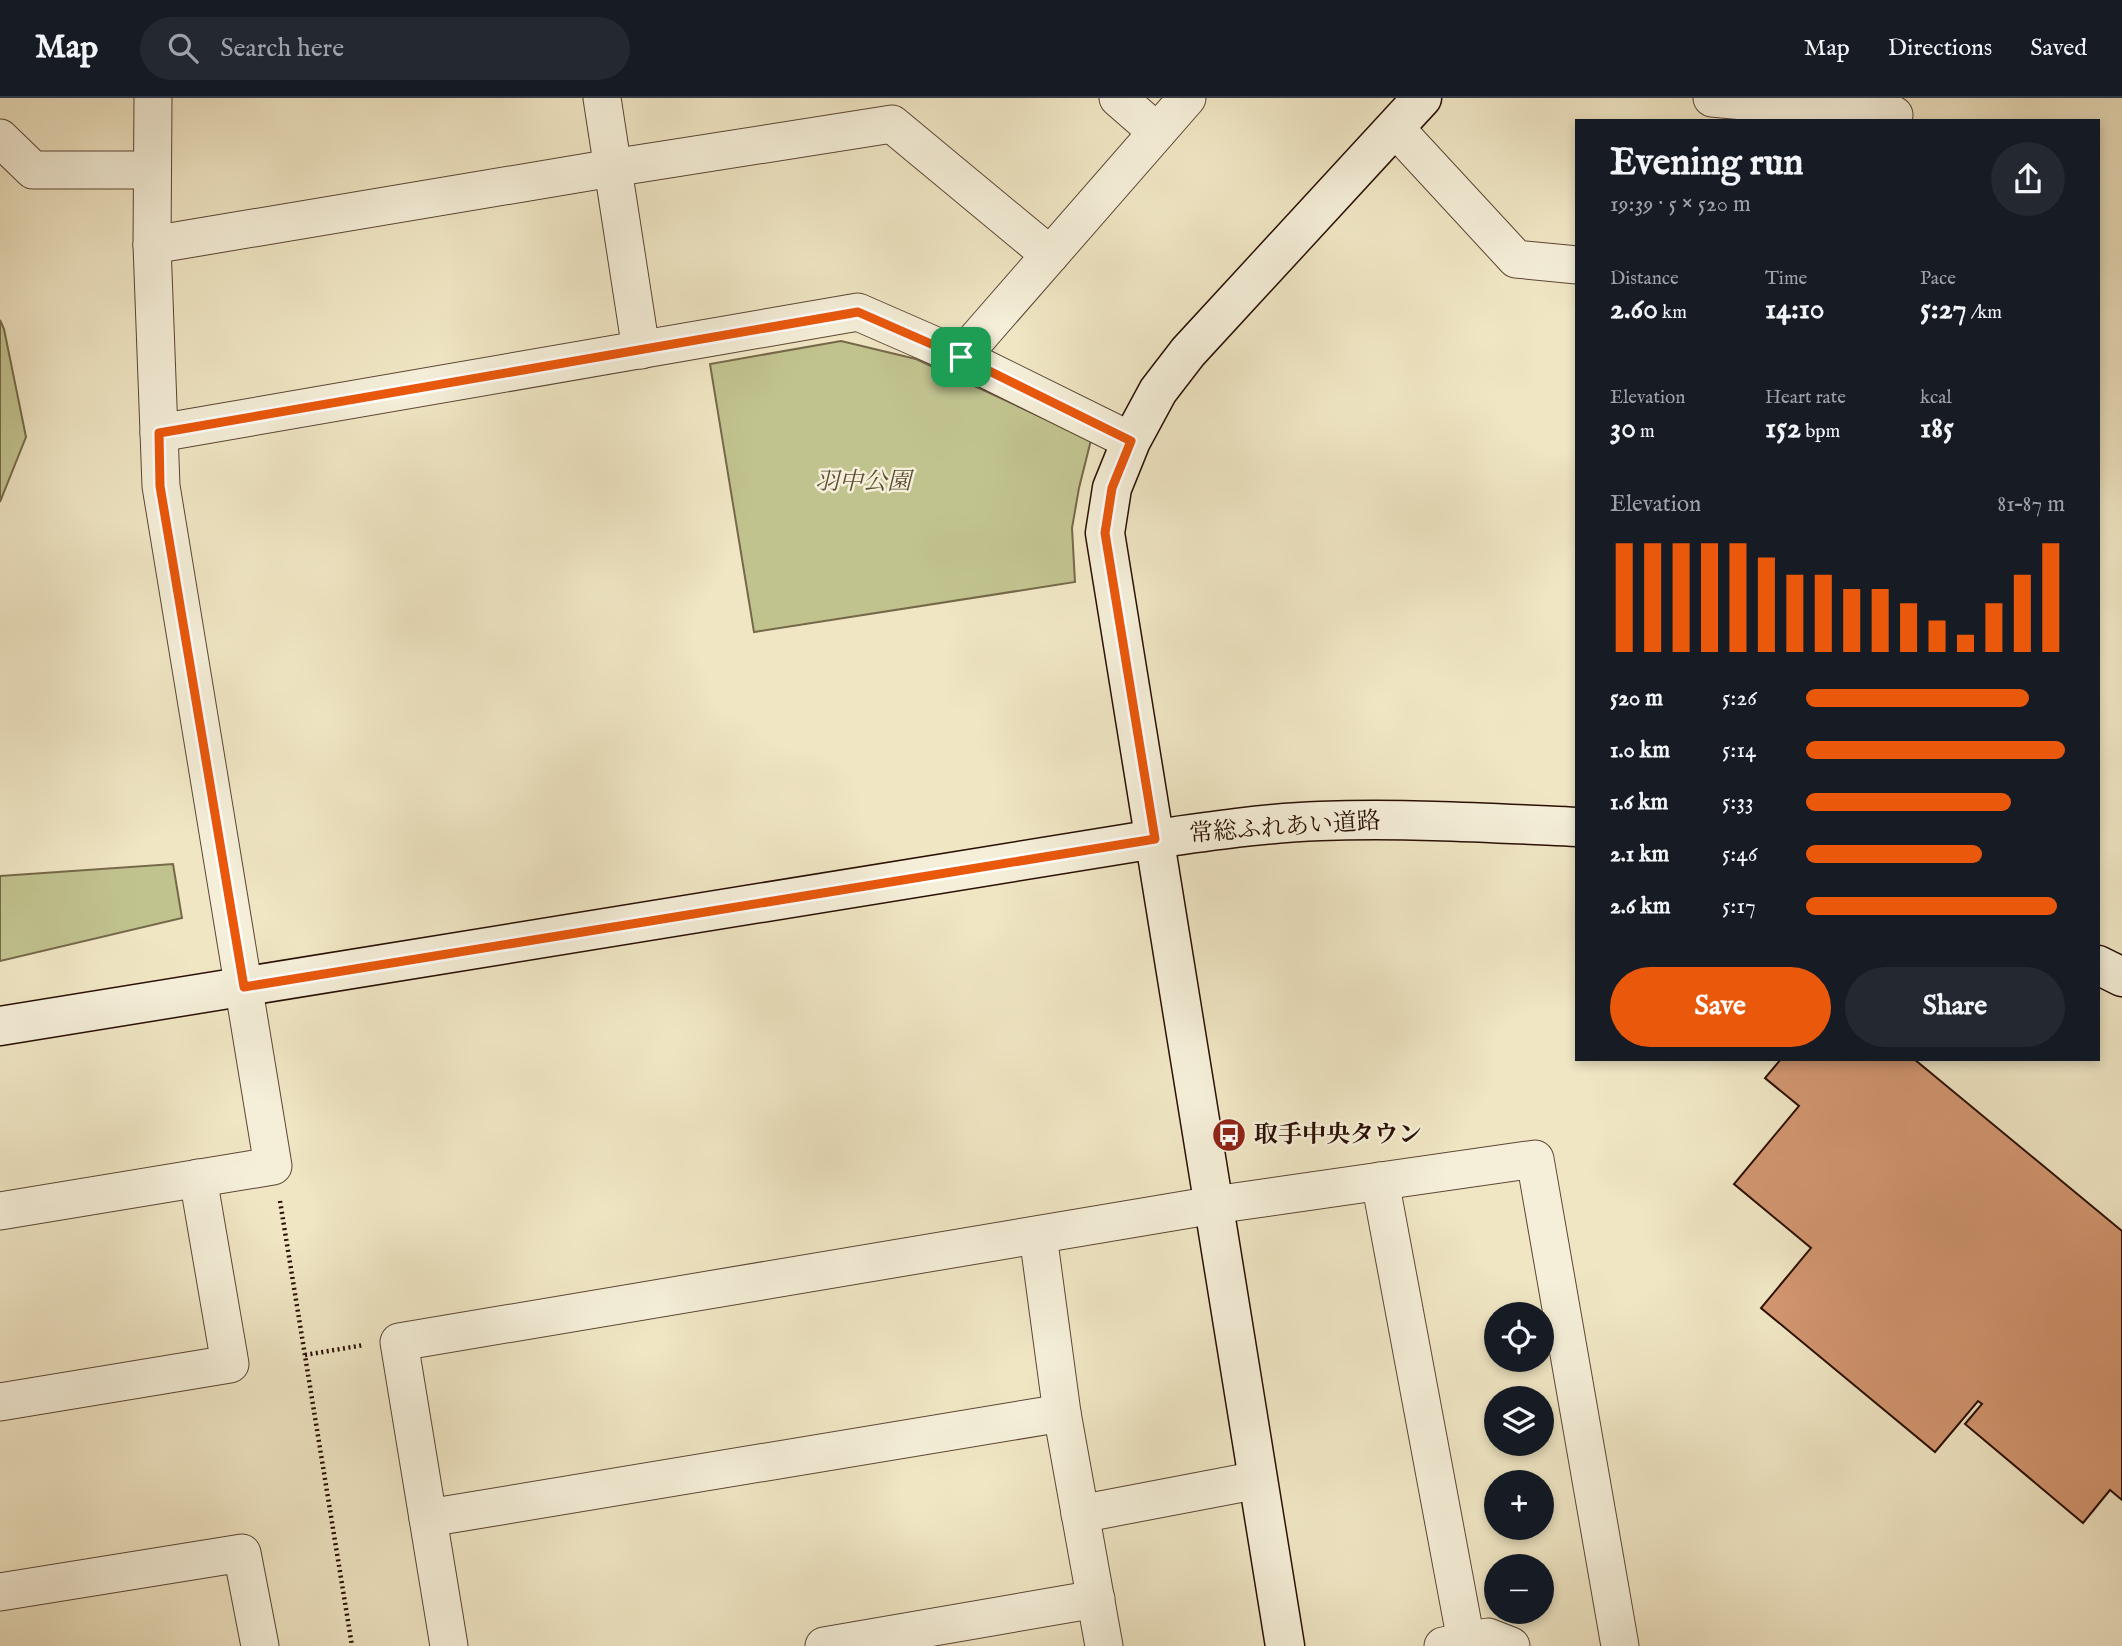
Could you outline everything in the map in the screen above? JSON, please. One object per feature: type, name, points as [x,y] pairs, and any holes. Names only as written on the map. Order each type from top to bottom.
[{"type":"street","points":[[0,1211],[273,1166],[160,486],[152,245],[152,98]]},
{"type":"street","points":[[602,98],[640,350]]},
{"type":"street","points":[[1118,98],[1157,132]]},
{"type":"street","points":[[961,357],[1187,98]]},
{"type":"street","points":[[1285,1646],[1105,533],[1112,488],[1131,441],[1158,391],[1188,352],[1422,98]]},
{"type":"street","points":[[1712,98],[1895,111]]},
{"type":"street","points":[[152,245],[892,124],[1050,256]]},
{"type":"street","points":[[1395,128],[1516,259],[1575,265]]},
{"type":"street","points":[[0,138],[33,170],[152,170]]},
{"type":"street","points":[[159,433],[858,312],[961,357],[1131,441]]},
{"type":"street","name":"常総ふれあい道路","points":[[0,1026],[1239,827],[1319,821],[1419,820],[1575,827]]},
{"type":"street","points":[[2100,966],[2122,976]]},
{"type":"street","points":[[449,1646],[399,1342],[1214,1205],[1535,1159],[1620,1646]]},
{"type":"street","points":[[0,1402],[230,1364],[198,1178]]},
{"type":"street","points":[[1380,1181],[1454,1643],[1488,1637],[1511,1646]]},
{"type":"street","points":[[1038,1235],[1062,1413],[1104,1646]]},
{"type":"street","points":[[428,1518],[1062,1413]]},
{"type":"street","points":[[1080,1514],[1258,1480]]},
{"type":"street","points":[[0,1592],[242,1553],[260,1646]]},
{"type":"street","points":[[824,1646],[1096,1599]]},
{"type":"path","points":[[279,1190],[352,1646]]},
{"type":"path","points":[[305,1355],[366,1344]]},
{"type":"green space","points":[[0,320],[26,437],[0,502]]},
{"type":"green space","name":"羽中公園","points":[[841,341],[916,359],[1091,440],[1072,528],[1075,582],[754,632],[710,364]]},
{"type":"green space","points":[[173,864],[182,918],[0,961],[0,876]]},
{"type":"building","points":[[1779,1061],[1916,1061],[2122,1231],[2122,1500],[2110,1490],[2083,1523],[1965,1424],[1982,1404],[1978,1401],[1935,1452],[1761,1308],[1811,1248],[1734,1184],[1799,1106],[1765,1078]]},
{"type":"place","name":"取手中央タウン","points":[[1229,1135]]},
{"type":"route","points":[[858,312],[961,357],[1131,441],[1112,488],[1105,533],[1155,839],[244,987],[160,486],[159,433],[858,312]]}]
